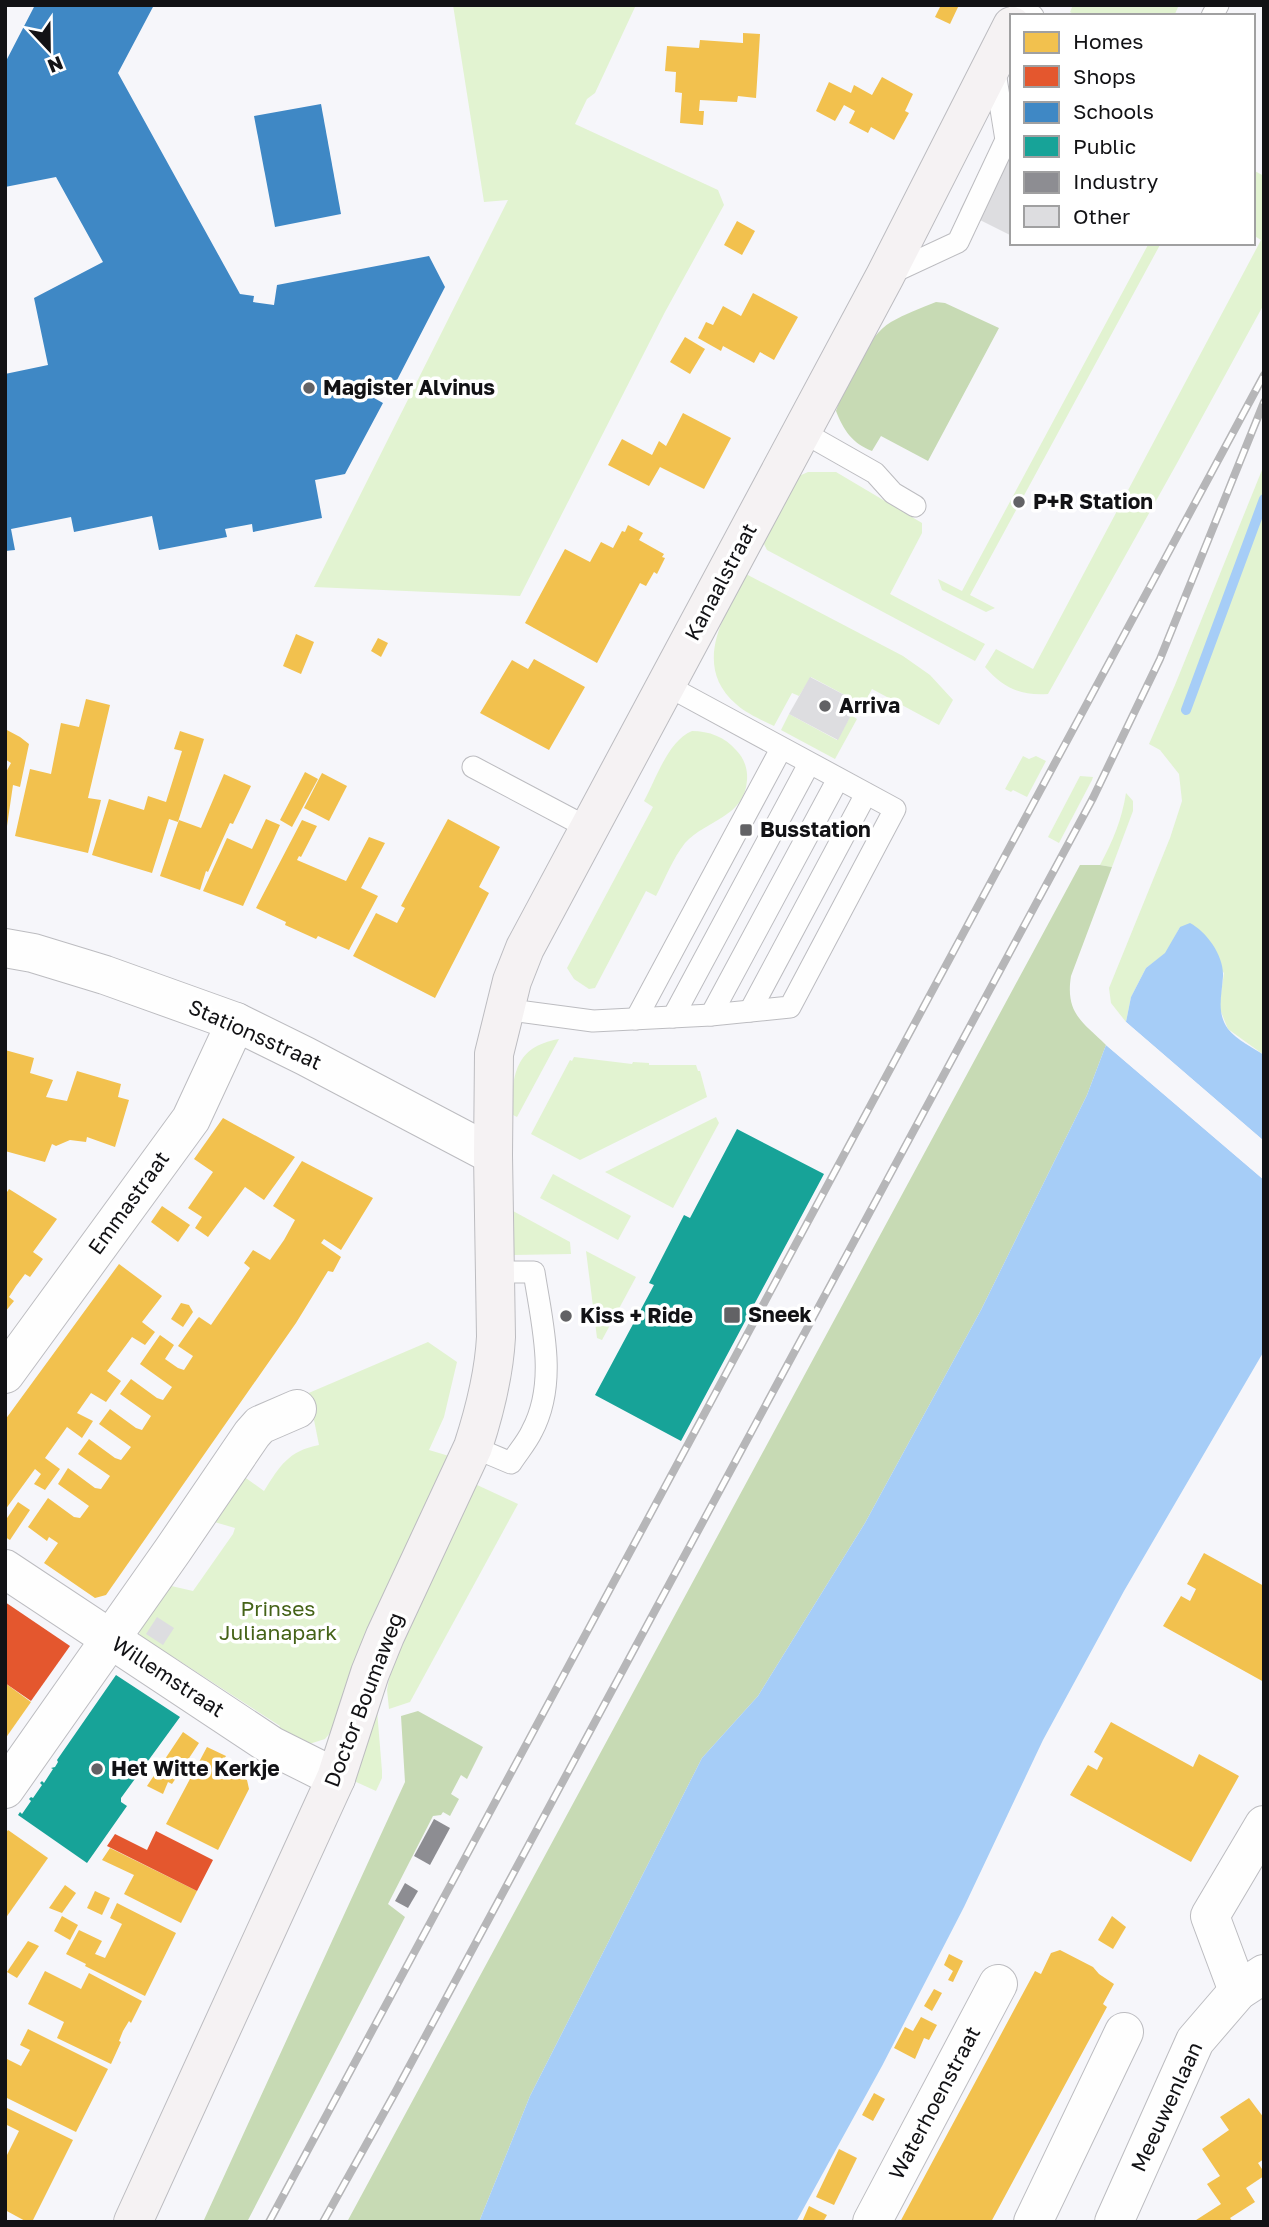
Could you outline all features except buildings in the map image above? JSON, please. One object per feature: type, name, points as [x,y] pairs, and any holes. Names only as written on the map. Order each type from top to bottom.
[{"type":"main road","name":"Kanaalstraat","points":[[493,1155],[494,1054],[512,981],[525,948],[885,276],[1010,33]]},
{"type":"main road","name":"Doctor Boumaweg","points":[[133,2222],[336,1778],[370,1673],[385,1636],[473,1447],[489,1394],[495,1359],[493,1155]]},
{"type":"street","name":"Stationsstraat","points":[[5,948],[33,953],[105,975],[236,1022],[493,1155]]},
{"type":"street","name":"Emmastraat","points":[[5,1374],[191,1119],[236,1022]]},
{"type":"street","points":[[5,1789],[252,1434],[260,1426],[297,1409]]},
{"type":"street","name":"Willemstraat","points":[[5,1569],[272,1746],[336,1778]]},
{"type":"street","points":[[1251,1983],[1210,1916],[1264,1825]]},
{"type":"street","name":"Meeuwenlaan","points":[[1114,2222],[1195,2041],[1251,1983]]},
{"type":"street","name":"Waterhoenstraat","points":[[872,2222],[998,1984]]},
{"type":"street","points":[[1033,2222],[1124,2032]]},
{"type":"lane","points":[[801,431],[875,473],[892,493],[915,506]]},
{"type":"lane","points":[[875,473],[901,477]]},
{"type":"lane","points":[[504,1009],[593,1021],[711,1015],[790,1007],[895,809],[666,685]]},
{"type":"lane","points":[[636,1019],[781,749]]},
{"type":"lane","points":[[673,1017],[809,764]]},
{"type":"lane","points":[[472,767],[590,829]]},
{"type":"lane","points":[[711,1015],[838,779]]},
{"type":"lane","points":[[750,1011],[866,794]]},
{"type":"lane","points":[[473,1447],[511,1463],[532,1433],[546,1392],[546,1362],[534,1272],[495,1272]]},
{"type":"green space","points":[[453,5],[636,5],[595,93],[587,99],[575,124],[718,190],[724,205],[665,312],[520,596],[314,587],[508,200],[484,202]]},
{"type":"green space","points":[[1073,5],[1179,5],[1175,14],[1070,12]]},
{"type":"green space","points":[[1255,171],[1264,176],[1264,304],[1048,694],[1029,694],[1013,689],[985,667],[996,649],[1033,669],[1261,240],[1255,236]]},
{"type":"green space","points":[[1148,245],[1160,245],[970,595],[995,608],[986,612],[942,590],[938,579],[962,591]]},
{"type":"green space","points":[[936,302],[945,303],[999,328],[928,461],[881,436],[872,451],[865,448],[846,430],[836,411],[858,362],[874,338],[891,322]]},
{"type":"green space","points":[[1264,465],[1264,1055],[1228,1029],[1219,1007],[1224,973],[1180,927],[1166,953],[1146,968],[1131,997],[1126,1022],[1111,1003],[1109,988],[1170,838],[1182,801],[1179,774],[1160,750],[1149,744]]},
{"type":"green space","points":[[808,472],[836,472],[922,523],[922,533],[890,594],[985,644],[975,661],[767,550],[765,538],[799,476]]},
{"type":"green space","points":[[746,574],[903,656],[930,675],[953,700],[939,725],[872,689],[859,713],[854,711],[858,702],[811,677],[799,696],[792,693],[774,726],[740,708],[723,689],[716,673],[714,656],[722,622]]},
{"type":"green space","points":[[789,714],[837,740],[851,715],[857,719],[835,759],[781,730]]},
{"type":"green space","points":[[692,731],[716,736],[739,753],[747,772],[745,792],[732,810],[685,843],[656,896],[646,891],[595,988],[589,989],[574,979],[567,968],[653,807],[644,801],[669,752]]},
{"type":"green space","points":[[1023,756],[1029,759],[1036,756],[1046,761],[1027,797],[1005,789]]},
{"type":"green space","points":[[1080,776],[1093,777],[1059,843],[1048,837]]},
{"type":"green space","points":[[1126,793],[1133,801],[1133,811],[1112,867],[1100,865],[1116,830]]},
{"type":"green space","points":[[1080,865],[1112,867],[1071,976],[1070,989],[1073,1008],[1078,1016],[1106,1045],[1087,1095],[981,1310],[865,1523],[758,1696],[702,1758],[530,2096],[479,2222],[347,2222]]},
{"type":"green space","points":[[559,1039],[517,1117],[511,1114],[513,1087],[519,1065],[533,1049]]},
{"type":"green space","points":[[574,1057],[632,1064],[696,1065],[707,1097],[580,1160],[531,1134]]},
{"type":"green space","points":[[716,1117],[719,1123],[673,1208],[605,1172]]},
{"type":"green space","points":[[553,1174],[631,1216],[618,1240],[540,1198]]},
{"type":"green space","points":[[513,1211],[570,1242],[571,1254],[513,1255]]},
{"type":"green space","points":[[586,1251],[636,1277],[602,1340],[597,1338]]},
{"type":"green space","name":"Prinses Julianapark","points":[[428,1342],[457,1362],[444,1417],[429,1450],[449,1456],[335,1727],[325,1739],[306,1745],[277,1731],[280,1726],[172,1656],[164,1658],[142,1644],[138,1627],[167,1585],[193,1591],[233,1534],[235,1528],[211,1521],[243,1476],[264,1491],[286,1461],[300,1451],[319,1445],[314,1420],[309,1421],[304,1395]]},
{"type":"green space","points":[[475,1484],[518,1504],[410,1702],[389,1709],[387,1690],[391,1668]]},
{"type":"green space","points":[[377,1710],[382,1778],[376,1791],[354,1781]]},
{"type":"green space","points":[[418,1711],[483,1747],[467,1779],[461,1775],[451,1794],[459,1799],[450,1816],[443,1812],[433,1816],[388,1904],[405,1917],[247,2222],[203,2222],[405,1782],[401,1716]]},
{"type":"water","points":[[1190,923],[1208,938],[1221,961],[1221,1010],[1224,1023],[1236,1037],[1264,1055],[1264,1141],[1126,1022],[1131,997],[1146,968],[1165,953],[1180,927]]},
{"type":"water","points":[[1106,1045],[1264,1180],[1264,1351],[1124,1591],[1043,1740],[964,1907],[882,2066],[796,2222],[479,2222],[530,2096],[702,1758],[758,1696],[865,1523],[981,1310],[1087,1095]]},
{"type":"pier","points":[[1126,1022],[1264,1141],[1264,1144],[1123,1024]]},
{"type":"pier","points":[[1108,1042],[1264,1176],[1264,1180],[1106,1045]]},
{"type":"waterway","points":[[1186,710],[1264,499]]},
{"type":"railway","points":[[269,2222],[1264,375]]},
{"type":"railway","points":[[323,2222],[1093,798],[1160,659],[1264,402]]},
{"type":"place","name":"Magister Alvinus","points":[[309,388]]},
{"type":"place","name":"P+R Station","points":[[1019,502]]},
{"type":"place","name":"Arriva","points":[[825,706]]},
{"type":"place","name":"Busstation","points":[[746,830]]},
{"type":"place","name":"Sneek","points":[[732,1315]]},
{"type":"place","name":"Kiss + Ride","points":[[566,1316]]},
{"type":"place","name":"Het Witte Kerkje","points":[[97,1769]]}]
